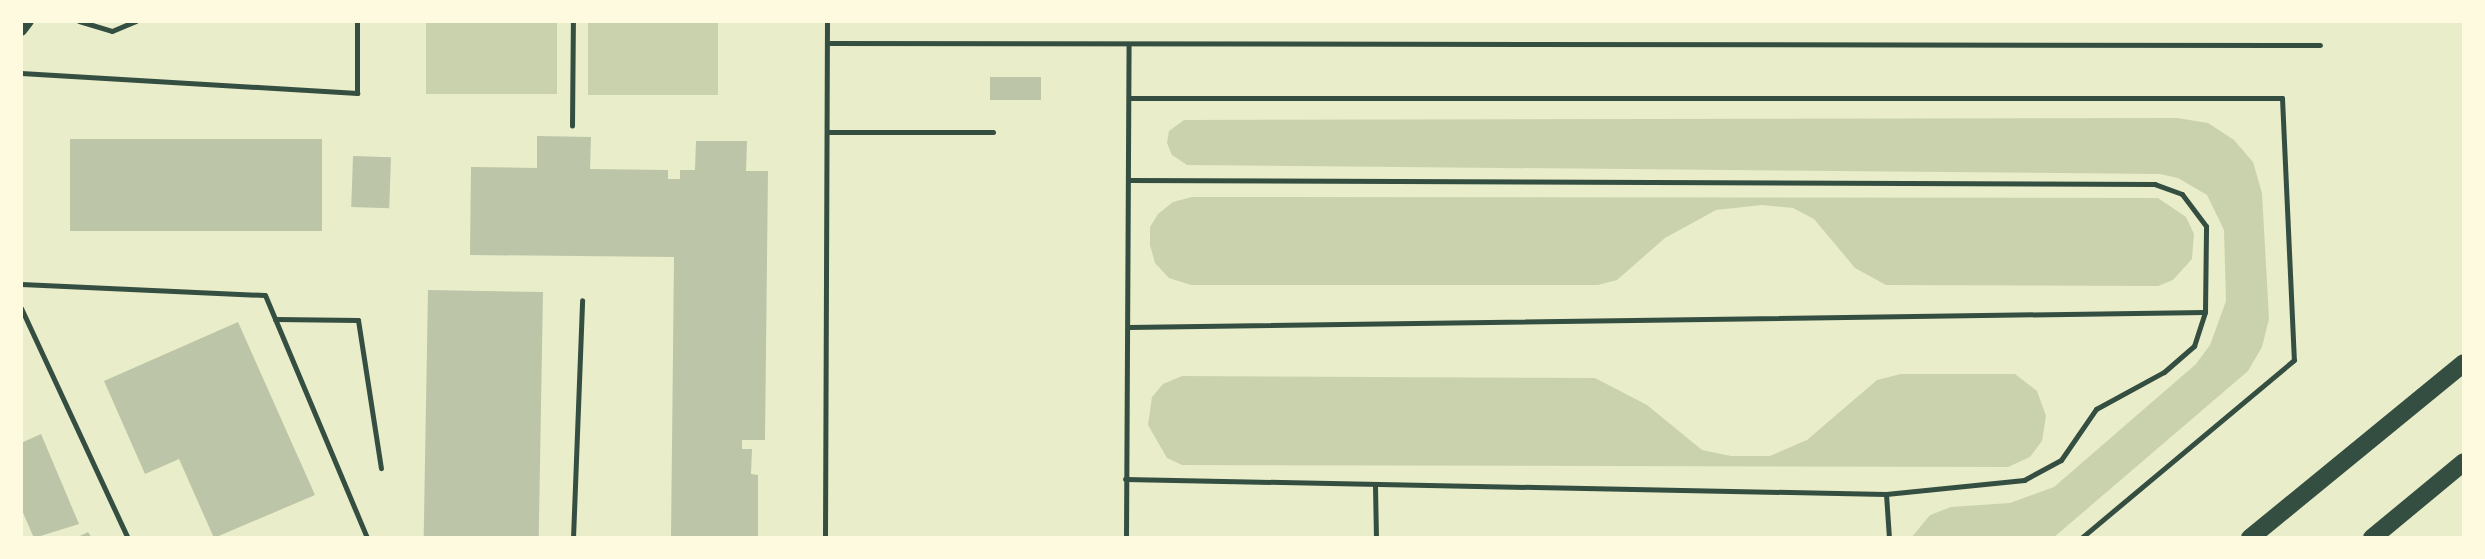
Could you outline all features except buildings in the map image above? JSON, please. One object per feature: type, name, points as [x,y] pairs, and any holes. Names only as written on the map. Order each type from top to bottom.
[{"type":"main road","points":[[2250,538],[2464,363]]},
{"type":"main road","points":[[2372,538],[2464,462]]},
{"type":"street","points":[[21,30],[28,21]]},
{"type":"lane","points":[[79,21],[112,31],[136,21]]},
{"type":"lane","points":[[21,73],[357,93],[357,21]]},
{"type":"lane","points":[[825,538],[827,21]]},
{"type":"lane","points":[[827,43],[2320,45]]},
{"type":"lane","points":[[1126,538],[1129,44]]},
{"type":"lane","points":[[1130,98],[2282,98],[2294,360],[2081,538]]},
{"type":"lane","points":[[827,132],[993,132]]},
{"type":"lane","points":[[1125,479],[1886,494],[2024,480],[2061,460],[2096,409],[2164,372],[2194,346],[2205,312],[2206,226],[2182,194],[2155,184],[1130,180]]},
{"type":"lane","points":[[21,284],[265,295],[367,538]]},
{"type":"lane","points":[[573,538],[582,300]]},
{"type":"lane","points":[[21,308],[128,538]]},
{"type":"lane","points":[[1128,327],[2205,312]]},
{"type":"lane","points":[[275,318],[358,320],[382,468]]},
{"type":"lane","points":[[1375,486],[1376,538]]},
{"type":"lane","points":[[1886,494],[1889,538]]},
{"type":"path","points":[[572,126],[573,21]]},
{"type":"green space","points":[[426,21],[557,21],[557,94],[426,94]]},
{"type":"green space","points":[[588,21],[718,21],[718,95],[588,95]]},
{"type":"green space","points":[[2177,118],[2208,123],[2234,140],[2253,162],[2262,193],[2269,319],[2262,347],[2248,371],[2053,538],[1911,538],[1930,515],[1951,507],[2010,503],[2054,487],[2196,364],[2210,345],[2226,301],[2224,230],[2207,195],[2178,178],[2160,174],[1187,165],[1172,155],[1167,143],[1169,131],[1184,120]]},
{"type":"green space","points":[[1192,197],[2158,198],[2186,217],[2194,234],[2192,259],[2173,280],[2158,286],[1886,285],[1855,268],[1814,219],[1793,208],[1762,205],[1716,210],[1665,238],[1617,280],[1598,285],[1191,285],[1169,278],[1155,263],[1150,245],[1150,227],[1158,214],[1173,202]]},
{"type":"green space","points":[[1901,374],[2015,374],[2037,391],[2046,416],[2042,441],[2030,457],[2008,467],[1182,465],[1167,458],[1148,425],[1152,397],[1163,384],[1182,376],[1595,378],[1647,405],[1702,450],[1731,456],[1770,456],[1807,440],[1877,380]]}]
